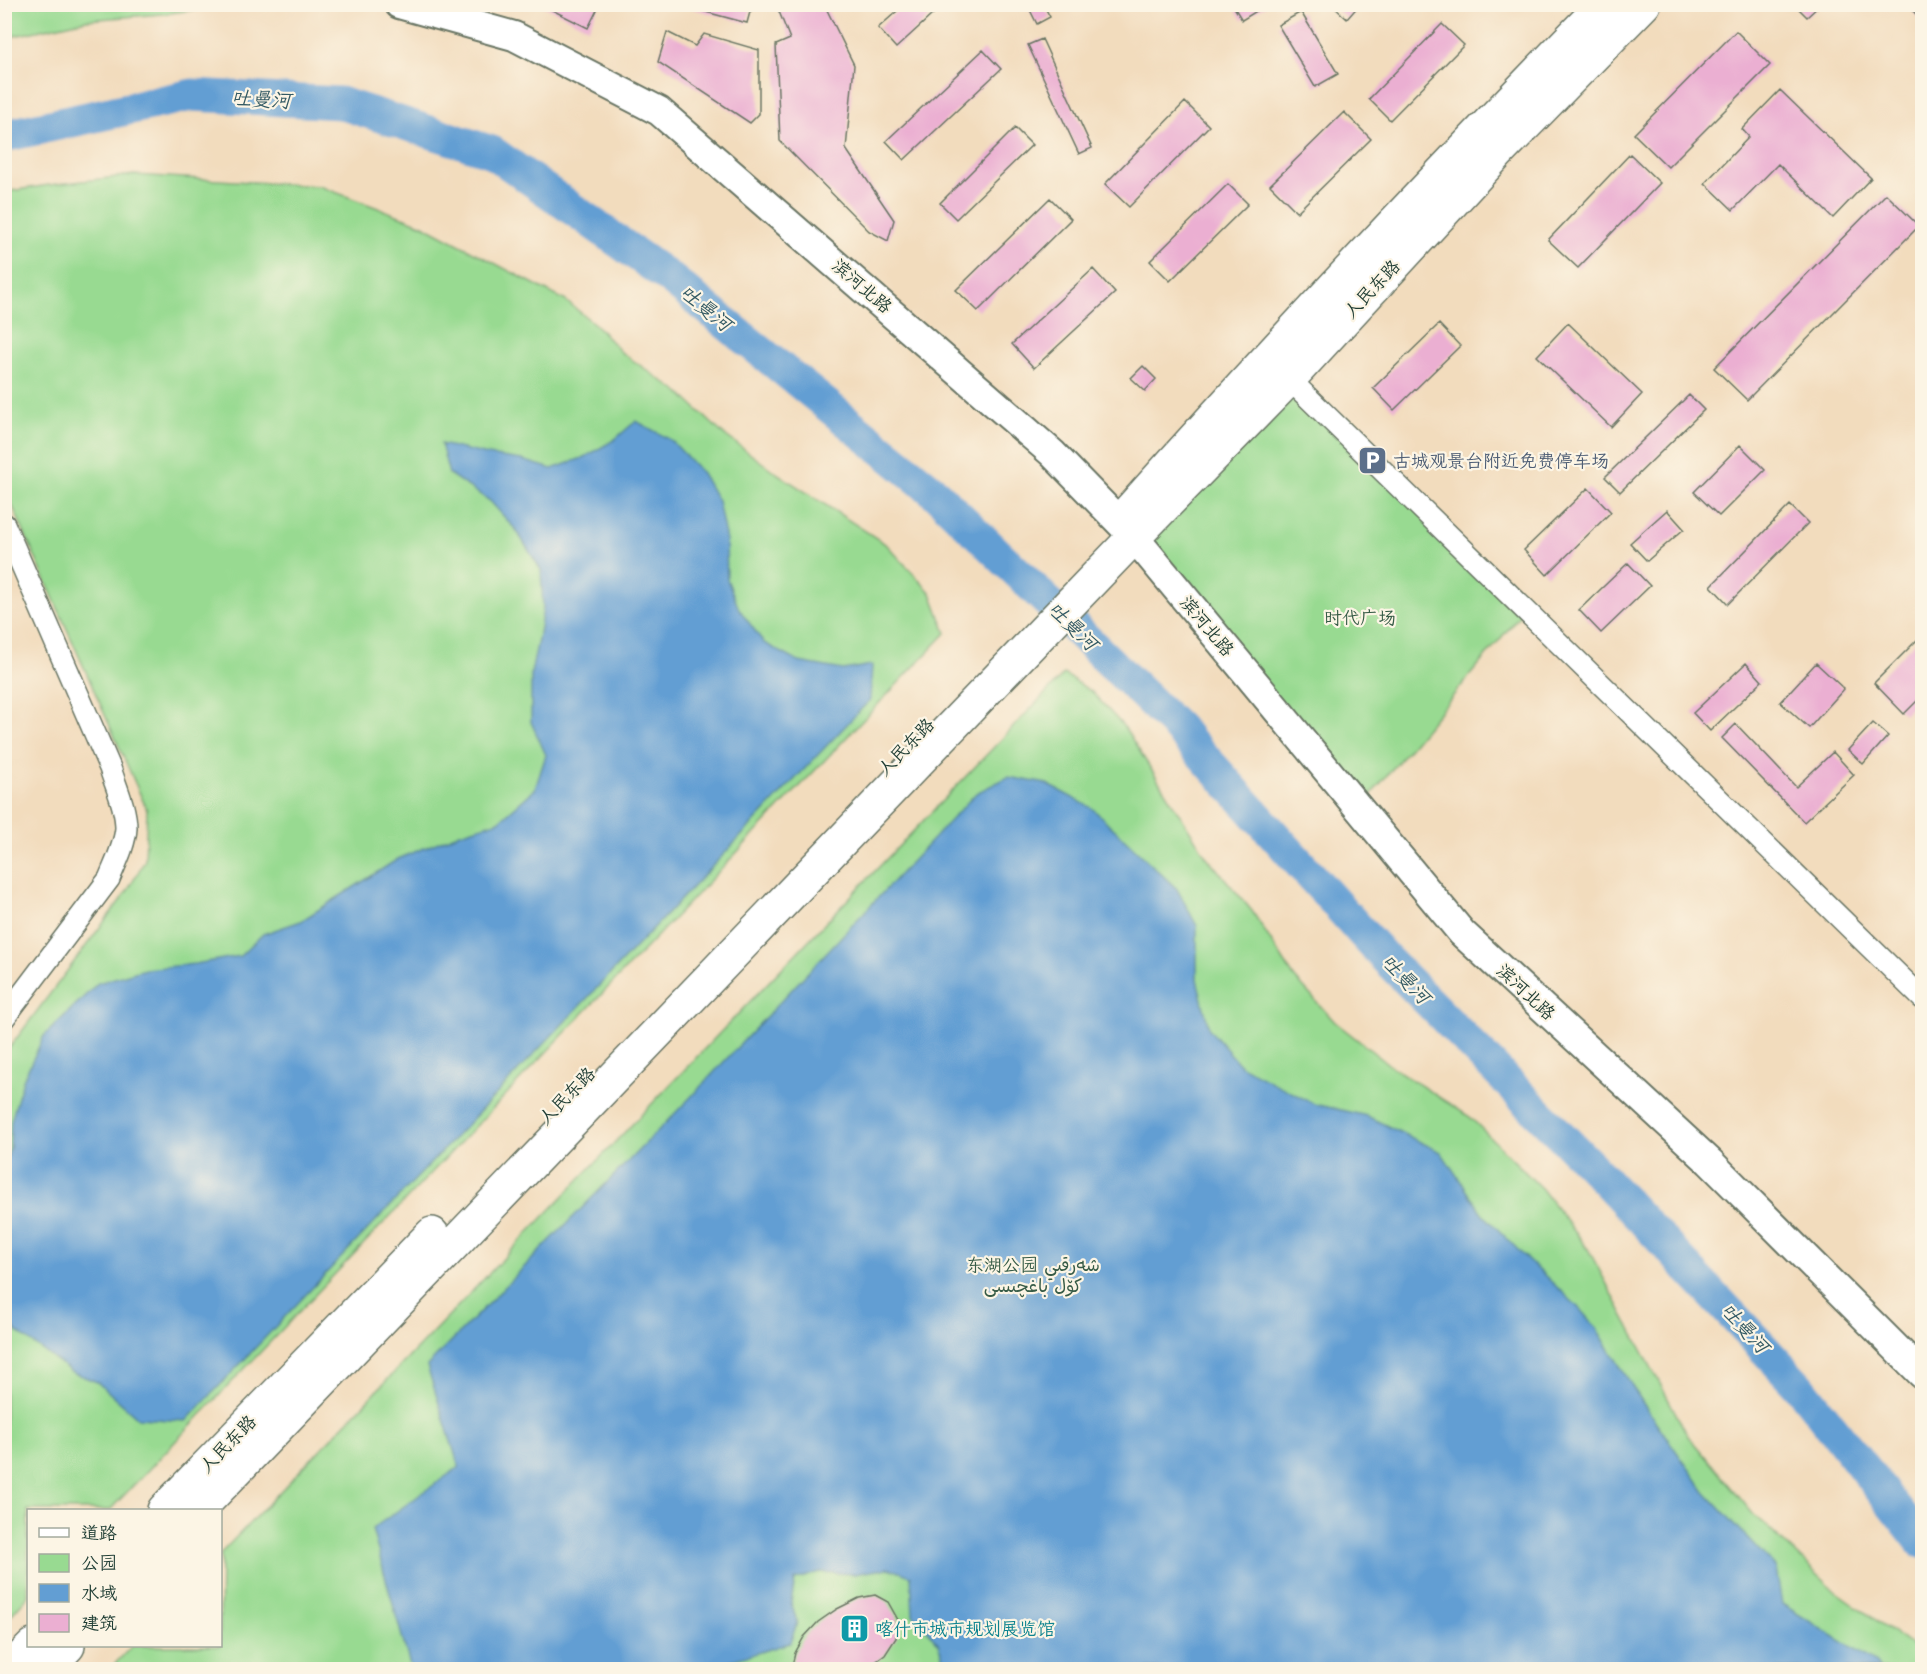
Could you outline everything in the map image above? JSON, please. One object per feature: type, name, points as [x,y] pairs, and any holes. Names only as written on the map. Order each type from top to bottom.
[{"type":"main road","name":"滨河北路","points":[[399,4],[514,36],[659,111],[1052,453],[1127,530],[1462,933],[1710,1162],[1923,1374]]},
{"type":"main road","name":"人民东路","points":[[1127,530],[1206,426],[1477,135],[1604,4]]},
{"type":"main road","name":"人民东路","points":[[199,1509],[1127,530],[1289,379],[1497,154],[1644,4]]},
{"type":"main road","name":"人民东路","points":[[165,1509],[979,686]]},
{"type":"main road","points":[[9,1670],[32,1647]]},
{"type":"main road","points":[[45,1670],[67,1647]]},
{"type":"street","points":[[1289,379],[1923,998]]},
{"type":"street","points":[[4,524],[110,768],[123,808],[126,829],[120,854],[109,879],[4,1018]]},
{"type":"green space","points":[[5,4],[229,5],[163,14],[86,20],[5,38]]},
{"type":"green space","points":[[134,175],[319,186],[421,224],[566,301],[596,325],[621,352],[681,394],[722,433],[775,472],[887,545],[931,593],[946,633],[111,1509],[27,1509],[27,1597],[5,1622],[4,1055],[128,890],[145,860],[147,810],[5,489],[5,192]]},
{"type":"green space","name":"时代广场","points":[[1289,379],[1525,609],[1359,809],[1134,537]]},
{"type":"green space","name":"东湖公园 شەرقىي كۆل باغچىسى","points":[[1064,674],[1092,692],[1125,728],[1206,856],[1252,911],[1294,977],[1335,1022],[1392,1067],[1470,1117],[1542,1189],[1588,1249],[1688,1436],[1754,1515],[1835,1591],[1922,1653],[1922,1670],[109,1670],[131,1647],[222,1647],[222,1552]]},
{"type":"water","points":[[636,421],[671,440],[702,473],[718,501],[726,540],[727,579],[739,609],[764,643],[799,662],[843,670],[872,665],[870,700],[186,1421],[138,1418],[97,1382],[72,1372],[16,1331],[5,1312],[4,1169],[10,1148],[11,1121],[23,1080],[44,1036],[98,983],[145,969],[195,964],[240,956],[263,934],[301,921],[398,859],[460,833],[499,821],[535,789],[546,755],[531,722],[531,673],[543,608],[541,570],[516,530],[490,501],[449,474],[441,444],[522,460],[552,469],[585,457],[614,440]]},
{"type":"water","name":"东湖公园 شەرقىي كۆل باغچىسى","points":[[1008,777],[1047,784],[1092,808],[1177,889],[1197,926],[1197,979],[1209,1029],[1241,1066],[1314,1104],[1367,1116],[1441,1152],[1482,1213],[1578,1307],[1597,1329],[1646,1408],[1705,1492],[1776,1568],[1782,1604],[1875,1662],[1880,1669],[947,1669],[938,1643],[913,1615],[911,1576],[888,1568],[854,1574],[819,1572],[795,1580],[791,1602],[797,1623],[790,1643],[703,1669],[411,1669],[372,1529],[459,1467],[427,1366],[688,1100],[976,793]]},
{"type":"building","points":[[540,4],[600,4],[588,28]]},
{"type":"building","points":[[676,4],[762,4],[750,12],[747,23]]},
{"type":"building","points":[[776,4],[824,4],[854,65],[846,149],[894,220],[888,241],[869,231],[780,141],[776,45],[790,39]]},
{"type":"building","points":[[905,4],[944,4],[896,48],[878,28]]},
{"type":"building","points":[[1027,4],[1043,4],[1050,17],[1037,24]]},
{"type":"building","points":[[1232,4],[1268,4],[1242,20]]},
{"type":"building","points":[[1331,4],[1360,4],[1347,19]]},
{"type":"building","points":[[1907,4],[1922,4],[1922,21]]},
{"type":"building","points":[[1795,5],[1820,5],[1807,17]]},
{"type":"building","points":[[1301,12],[1338,74],[1315,87],[1278,25]]},
{"type":"building","points":[[1442,24],[1464,45],[1390,120],[1369,99]]},
{"type":"building","points":[[1736,31],[1770,65],[1668,167],[1634,134]]},
{"type":"building","points":[[667,32],[695,46],[704,34],[759,50],[759,114],[750,123],[658,62]]},
{"type":"building","points":[[1042,39],[1092,148],[1079,154],[1028,45]]},
{"type":"building","points":[[983,50],[1001,69],[904,160],[886,141]]},
{"type":"building","points":[[1780,90],[1871,178],[1833,218],[1778,164],[1733,210],[1705,183],[1749,137],[1742,129]]},
{"type":"building","points":[[1185,102],[1209,126],[1129,207],[1105,184]]},
{"type":"building","points":[[1344,112],[1371,139],[1297,212],[1270,185]]},
{"type":"building","points":[[1015,128],[1032,145],[956,219],[940,203]]},
{"type":"building","points":[[1630,154],[1660,183],[1578,268],[1548,240]]},
{"type":"building","points":[[1228,184],[1248,204],[1170,281],[1150,261]]},
{"type":"building","points":[[1886,194],[1919,226],[1747,400],[1714,368]]},
{"type":"building","points":[[1050,198],[1071,219],[978,311],[956,290]]},
{"type":"building","points":[[1093,269],[1115,293],[1034,368],[1012,344]]},
{"type":"building","points":[[1568,323],[1642,394],[1611,427],[1537,356]]},
{"type":"building","points":[[1439,324],[1460,346],[1394,410],[1373,388]]},
{"type":"building","points":[[1143,366],[1156,379],[1145,391],[1131,378]]},
{"type":"building","points":[[1689,395],[1704,410],[1620,492],[1605,477]]},
{"type":"building","points":[[1740,445],[1765,470],[1719,516],[1694,492]]},
{"type":"building","points":[[1588,488],[1611,512],[1547,575],[1524,550]]},
{"type":"building","points":[[1790,505],[1808,523],[1728,604],[1711,586]]},
{"type":"building","points":[[1667,510],[1684,529],[1647,561],[1630,543]]},
{"type":"building","points":[[1628,563],[1650,586],[1601,633],[1579,610]]},
{"type":"building","points":[[1922,635],[1922,696],[1904,714],[1874,683]]},
{"type":"building","points":[[1746,663],[1762,681],[1710,731],[1693,713]]},
{"type":"building","points":[[1816,663],[1844,689],[1809,728],[1780,702]]},
{"type":"building","points":[[1873,723],[1888,736],[1863,764],[1848,750]]},
{"type":"building","points":[[1736,724],[1796,787],[1833,752],[1854,775],[1804,822],[1722,738]]},
{"type":"building","name":"喀什市城市规划展览馆","points":[[875,1595],[888,1602],[898,1620],[896,1638],[885,1655],[864,1670],[791,1670],[795,1653],[804,1637],[818,1622],[859,1598]]},
{"type":"waterway","name":"吐曼河","points":[[4,136],[192,95],[340,103],[492,152],[671,279],[933,491],[1176,726],[1385,958],[1600,1175],[1799,1386],[1922,1542]]},
{"type":"place","name":"古城观景台附近免费停车场","points":[[1372,461]]},
{"type":"place","name":"喀什市城市规划展览馆","points":[[854,1629]]}]
